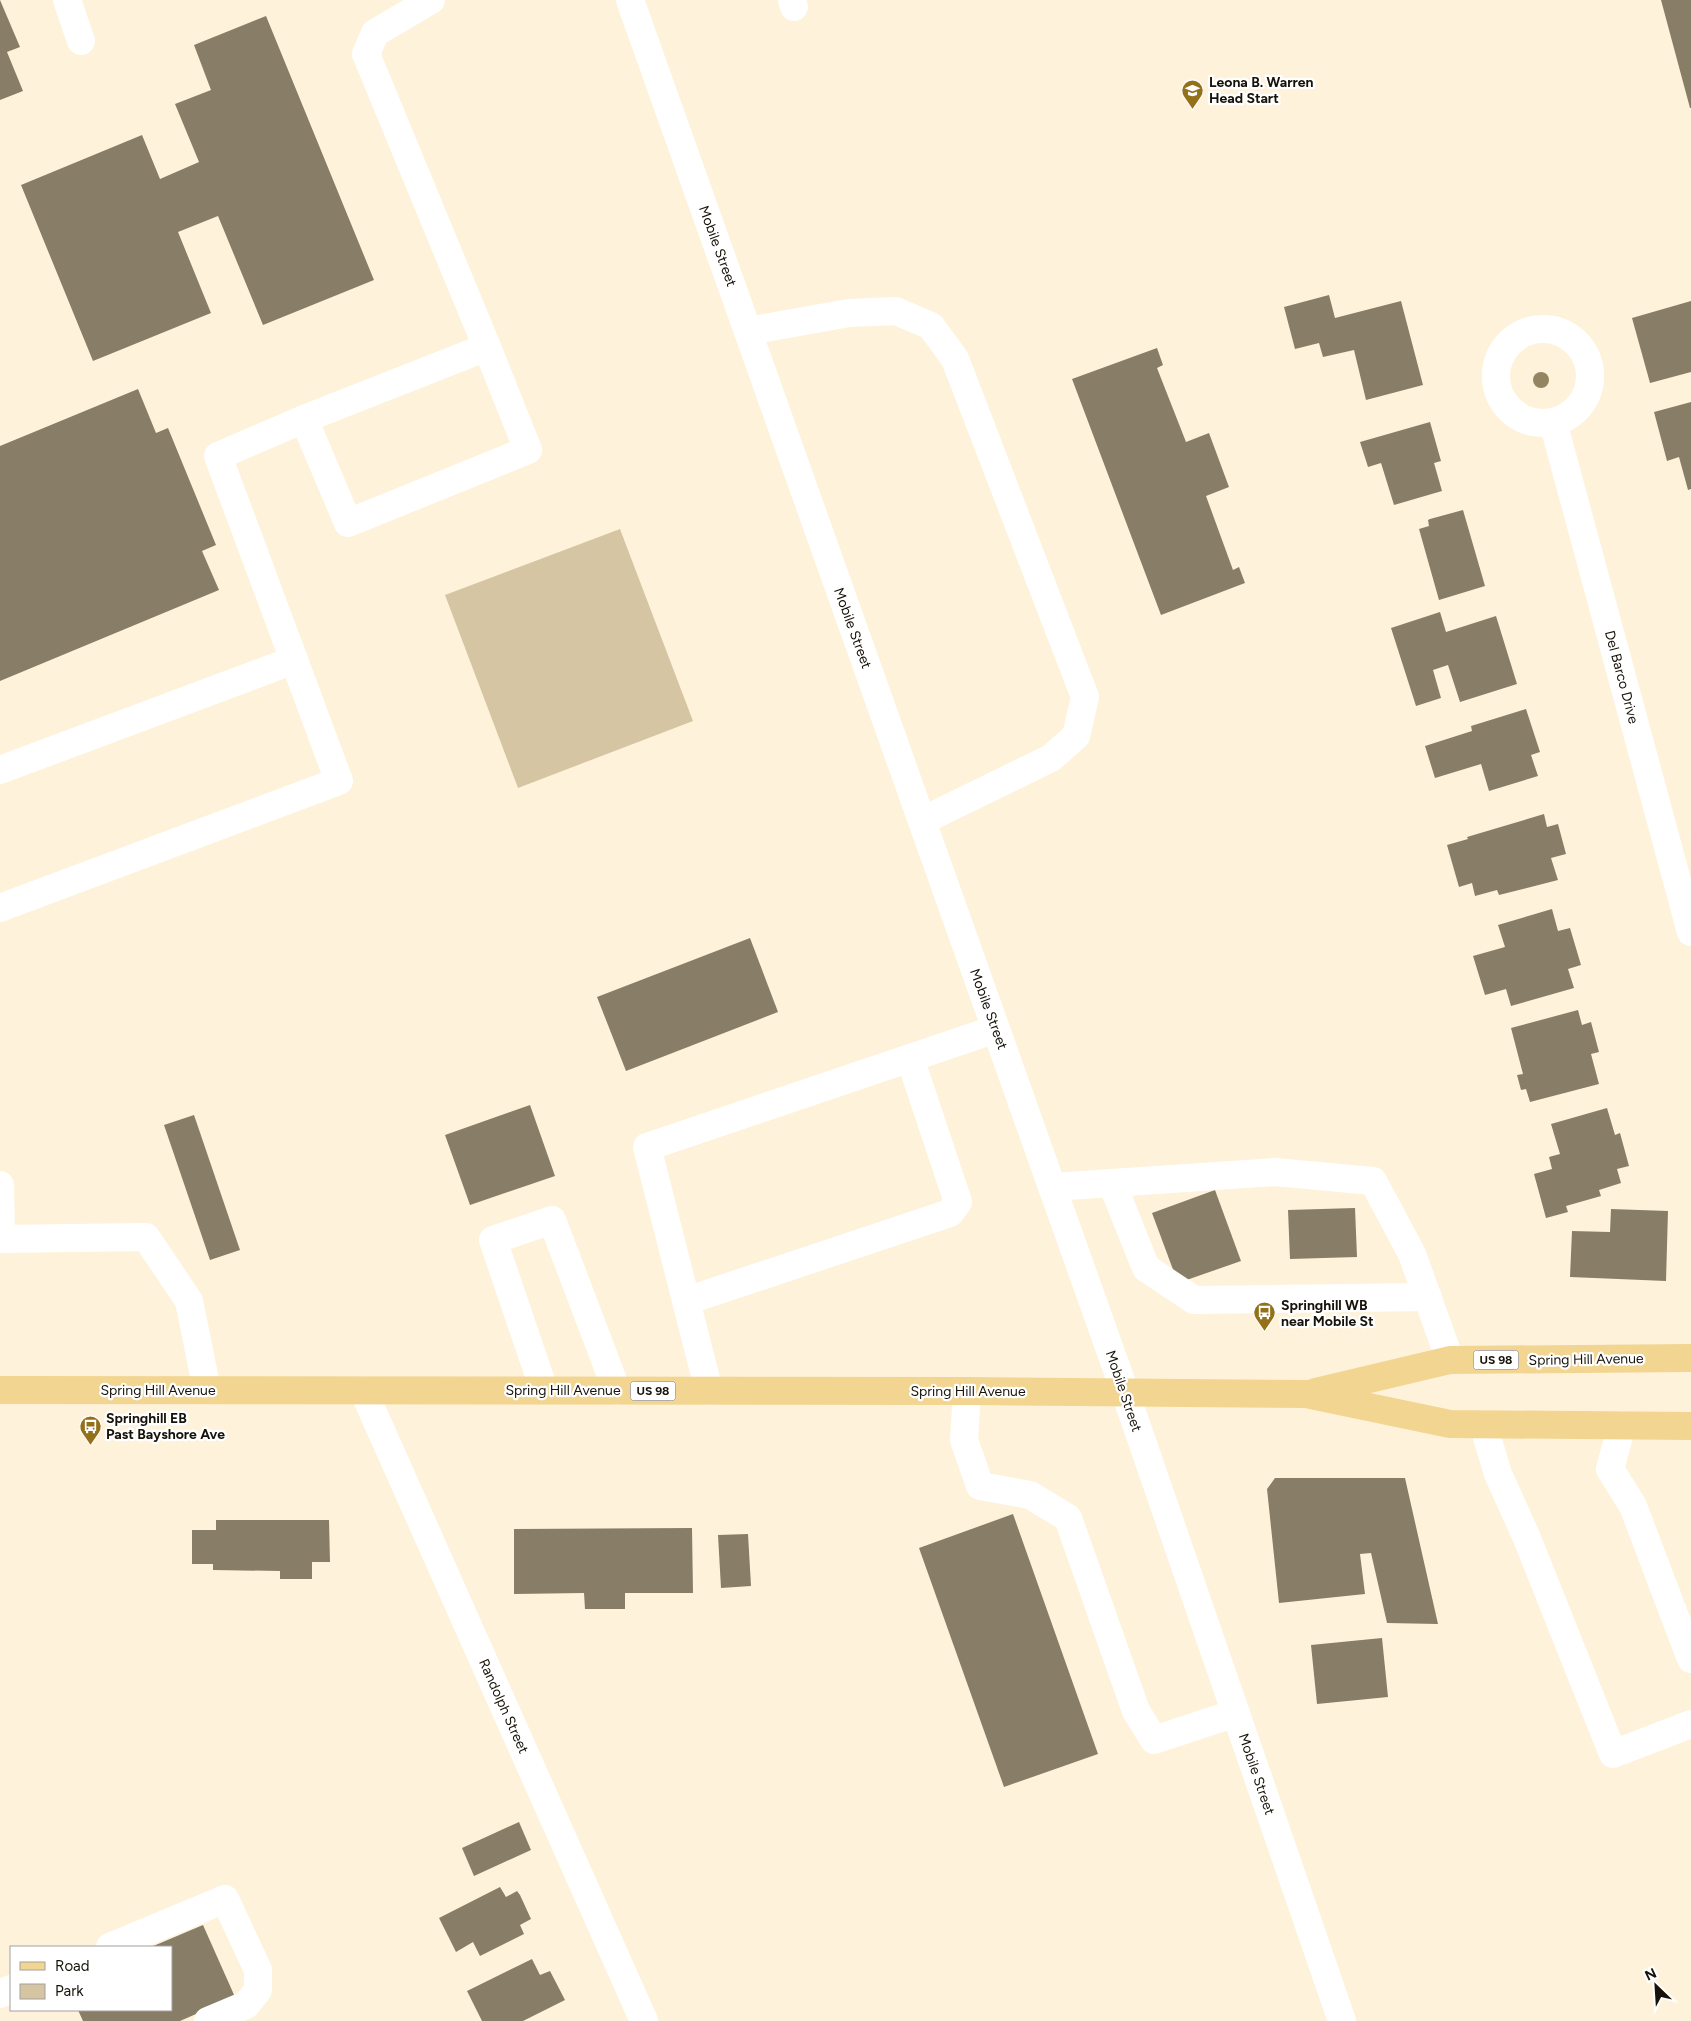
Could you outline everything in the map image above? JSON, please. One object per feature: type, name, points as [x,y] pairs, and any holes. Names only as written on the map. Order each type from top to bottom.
[{"type":"main road","name":"Spring Hill Avenue","points":[[1306,1394],[1450,1360],[1691,1358]]},
{"type":"main road","name":"Spring Hill Avenue","points":[[0,1390],[967,1391],[1306,1394],[1450,1424],[1691,1426]]},
{"type":"street","points":[[67,0],[81,41]]},
{"type":"street","points":[[304,420],[348,523],[528,450],[366,54],[375,33],[431,0]]},
{"type":"street","name":"Mobile Street","points":[[630,0],[1125,1392],[1342,2021]]},
{"type":"street","points":[[748,331],[849,313],[896,311],[931,326],[955,359],[1085,697],[1076,736],[1051,758],[922,821]]},
{"type":"street","points":[[0,908],[339,781],[218,456],[487,347]]},
{"type":"street","name":"Del Barco Drive","points":[[1554,422],[1691,932]]},
{"type":"street","points":[[0,770],[294,660]]},
{"type":"street","points":[[709,1391],[646,1147],[996,1029]]},
{"type":"street","points":[[686,1300],[950,1213],[958,1202],[910,1058]]},
{"type":"street","points":[[1052,1187],[1275,1172],[1373,1180],[1412,1254],[1450,1360]]},
{"type":"street","points":[[1112,1183],[1146,1268],[1194,1300],[1428,1297]]},
{"type":"street","points":[[0,1185],[0,1239],[146,1237],[189,1301],[207,1390]]},
{"type":"street","points":[[544,1390],[493,1240],[552,1220],[617,1391]]},
{"type":"street","name":"Randolph Street","points":[[363,1390],[644,2021]]},
{"type":"street","points":[[967,1391],[964,1440],[980,1486],[1030,1496],[1068,1518],[1136,1711],[1154,1740],[1236,1713]]},
{"type":"street","points":[[1483,1424],[1498,1474],[1526,1536],[1613,1754],[1691,1724]]},
{"type":"street","points":[[1622,1425],[1610,1469],[1633,1506],[1691,1659]]},
{"type":"street","points":[[112,1946],[225,1899],[258,1970],[258,1990],[246,2005],[208,2021]]},
{"type":"green space","points":[[620,529],[693,721],[518,788],[445,595]]},
{"type":"building","points":[[0,0],[20,47],[7,52],[23,91],[0,100]]},
{"type":"building","points":[[1661,0],[1691,0],[1691,108],[1690,108]]},
{"type":"building","points":[[266,16],[374,280],[263,325],[218,216],[178,232],[211,313],[93,361],[21,185],[142,135],[160,179],[199,162],[175,104],[211,90],[194,45]]},
{"type":"building","points":[[1329,295],[1335,318],[1401,301],[1423,385],[1366,400],[1354,350],[1323,357],[1319,343],[1295,349],[1284,307]]},
{"type":"building","points":[[1691,301],[1691,372],[1650,383],[1632,318]]},
{"type":"building","points":[[1157,348],[1163,365],[1157,368],[1186,442],[1209,433],[1229,487],[1206,496],[1233,570],[1239,567],[1245,583],[1161,615],[1072,379]]},
{"type":"building","points":[[138,389],[156,433],[168,428],[216,545],[202,551],[219,590],[0,681],[0,446]]},
{"type":"building","points":[[1691,402],[1691,489],[1688,490],[1679,457],[1667,461],[1654,412]]},
{"type":"building","points":[[1430,422],[1441,461],[1434,463],[1442,491],[1394,505],[1381,463],[1368,467],[1360,442]]},
{"type":"building","points":[[1463,510],[1485,586],[1439,600],[1419,529],[1429,526],[1428,520],[1430,519]]},
{"type":"building","points":[[1440,612],[1446,632],[1496,616],[1517,684],[1460,702],[1448,665],[1433,670],[1441,698],[1416,706],[1391,628]]},
{"type":"building","points":[[1526,709],[1540,752],[1531,755],[1538,776],[1489,791],[1481,764],[1435,778],[1425,746],[1472,731],[1471,726]]},
{"type":"building","points":[[1544,814],[1547,827],[1558,824],[1566,854],[1551,858],[1558,880],[1499,895],[1497,890],[1475,896],[1472,883],[1459,887],[1447,845],[1468,839],[1467,837]]},
{"type":"building","points":[[1552,909],[1558,931],[1570,928],[1581,965],[1568,969],[1574,988],[1511,1006],[1506,989],[1485,995],[1473,956],[1505,947],[1498,925]]},
{"type":"building","points":[[750,938],[778,1012],[626,1071],[597,997]]},
{"type":"building","points":[[1578,1010],[1582,1025],[1591,1022],[1599,1052],[1591,1054],[1599,1084],[1530,1102],[1526,1089],[1521,1090],[1517,1075],[1523,1074],[1511,1028]]},
{"type":"building","points":[[530,1105],[555,1176],[470,1205],[445,1135]]},
{"type":"building","points":[[1607,1108],[1615,1135],[1620,1133],[1629,1166],[1617,1169],[1621,1183],[1599,1190],[1601,1196],[1566,1206],[1568,1212],[1546,1218],[1534,1174],[1552,1169],[1549,1157],[1560,1154],[1551,1124]]},
{"type":"building","points":[[194,1115],[240,1250],[210,1260],[164,1125]]},
{"type":"building","points":[[1215,1190],[1241,1261],[1178,1283],[1152,1213]]},
{"type":"building","points":[[1355,1208],[1357,1257],[1290,1259],[1288,1210]]},
{"type":"building","points":[[1611,1209],[1668,1211],[1666,1281],[1570,1277],[1572,1231],[1610,1232]]},
{"type":"building","points":[[1275,1478],[1405,1478],[1438,1624],[1387,1623],[1371,1553],[1360,1554],[1365,1594],[1279,1603],[1267,1489]]},
{"type":"building","points":[[1013,1514],[1098,1754],[1004,1787],[919,1548]]},
{"type":"building","points":[[216,1520],[329,1520],[330,1562],[312,1562],[312,1579],[280,1579],[280,1571],[213,1570],[213,1564],[192,1564],[192,1530],[216,1530]]},
{"type":"building","points":[[692,1528],[693,1593],[625,1593],[625,1609],[585,1609],[584,1593],[514,1594],[514,1529]]},
{"type":"building","points":[[748,1534],[751,1586],[721,1588],[718,1535]]},
{"type":"building","points":[[1382,1638],[1388,1697],[1317,1704],[1311,1645]]},
{"type":"building","points":[[519,1822],[531,1850],[474,1876],[462,1848]]},
{"type":"building","points":[[500,1887],[506,1897],[517,1891],[520,1895],[531,1919],[520,1925],[524,1934],[480,1956],[473,1942],[456,1952],[439,1918]]},
{"type":"building","points":[[203,1925],[235,1997],[180,2021],[83,2021],[78,2011],[172,2011],[172,1946],[153,1946]]},
{"type":"building","points":[[532,1959],[540,1975],[550,1971],[565,2000],[523,2021],[482,2021],[467,1991]]},
{"type":"place","name":"Leona B. Warren Head Start","points":[[1193,109]]},
{"type":"place","name":"Springhill WB near Mobile St","points":[[1265,1332]]},
{"type":"place","name":"Springhill EB Past Bayshore Ave","points":[[90,1445]]}]
